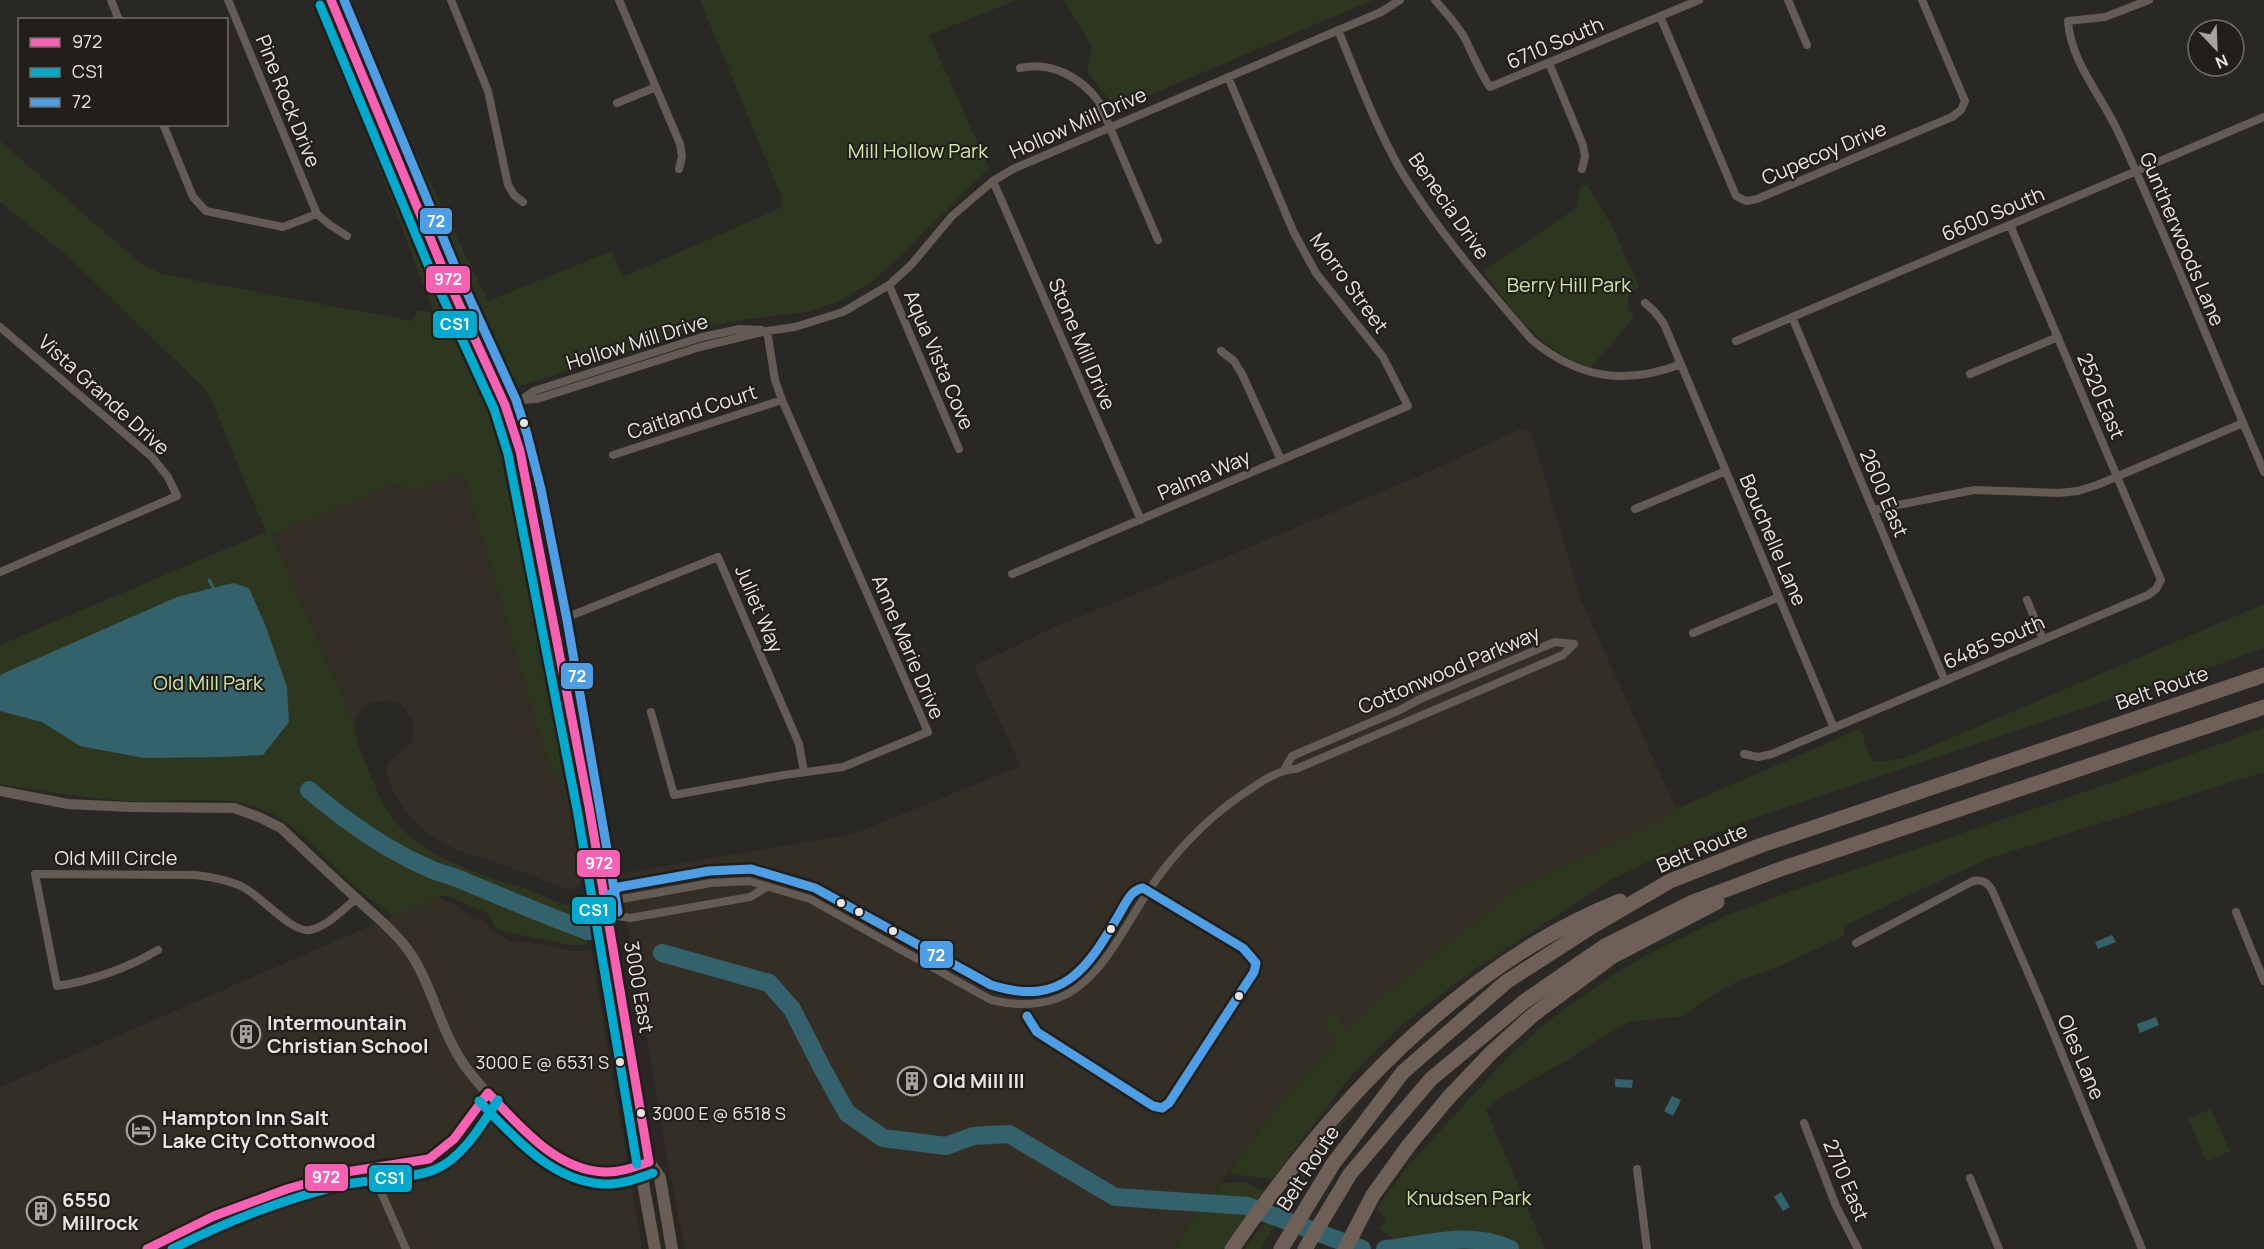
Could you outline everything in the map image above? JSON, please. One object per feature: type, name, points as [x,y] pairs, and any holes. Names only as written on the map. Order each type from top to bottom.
[{"type":"highway","name":"Belt Route","points":[[1281,1249],[1333,1164],[1403,1072],[1506,982],[1593,926],[1670,881],[1759,846],[2264,675]]},
{"type":"highway","name":"Belt Route","points":[[1305,1249],[1350,1174],[1431,1079],[1525,1001],[1605,946],[1693,903],[1778,870],[2264,707]]},
{"type":"highway","points":[[1345,1249],[1373,1195],[1449,1096],[1534,1014],[1613,956],[1778,870]]},
{"type":"highway","points":[[1232,1249],[1308,1147],[1384,1061],[1438,1014],[1504,964],[1583,916],[1670,881]]},
{"type":"main road","name":"3000 East","points":[[331,0],[444,269],[505,405],[528,483],[555,622],[649,1162],[660,1178],[672,1249]]},
{"type":"main road","name":"3000 East","points":[[649,1162],[643,1183],[655,1249]]},
{"type":"street","points":[[112,0],[118,18]]},
{"type":"street","name":"Pine Rock Drive","points":[[228,0],[317,214]]},
{"type":"street","points":[[451,0],[488,91],[508,185],[522,202]]},
{"type":"street","points":[[619,0],[680,144],[682,157],[679,169]]},
{"type":"street","name":"Hollow Mill Drive","points":[[505,405],[520,400],[537,399],[684,352],[833,316],[889,285],[911,264],[952,216],[993,181],[1039,156],[1380,12],[1400,0]]},
{"type":"street","name":"6710 South","points":[[1434,0],[1456,25],[1480,73],[1490,87],[1699,0]]},
{"type":"street","points":[[1788,0],[1807,45]]},
{"type":"street","name":"Cupecoy Drive","points":[[1660,16],[1736,196],[1746,201],[1757,200],[1952,117],[1961,110],[1965,101],[1922,0]]},
{"type":"street","name":"Guntherwoods Lane","points":[[2149,0],[2105,17],[2068,21],[2072,45],[2086,77],[2114,124],[2264,472]]},
{"type":"street","name":"Benecia Drive","points":[[1338,30],[1389,148],[1412,187],[1438,225],[1532,340],[1565,363],[1586,372],[1608,376],[1630,377],[1651,374],[1681,364]]},
{"type":"street","points":[[1549,63],[1583,145],[1585,157],[1582,169]]},
{"type":"street","points":[[1020,68],[1033,65],[1046,66],[1078,80],[1090,89],[1110,126],[1158,240]]},
{"type":"street","name":"Morro Street","points":[[1228,77],[1294,233],[1306,256],[1316,273],[1383,357],[1408,406]]},
{"type":"street","points":[[617,103],[656,87]]},
{"type":"street","name":"6600 South","points":[[1736,341],[2264,117]]},
{"type":"street","points":[[164,126],[193,197],[206,211],[284,227],[317,214],[347,236]]},
{"type":"street","name":"Stone Mill Drive","points":[[993,181],[1141,520]]},
{"type":"street","name":"2520 East","points":[[2010,225],[2161,580]]},
{"type":"street","name":"Aqua Vista Cove","points":[[889,285],[959,449]]},
{"type":"street","name":"Bouchelle Lane","points":[[1646,303],[1664,324],[1834,728]]},
{"type":"street","name":"2600 East","points":[[1792,317],[1945,681]]},
{"type":"street","name":"Vista Grande Drive","points":[[0,327],[152,457],[168,477],[177,496],[0,572]]},
{"type":"street","name":"Anne Marie Drive","points":[[651,712],[674,795],[843,767],[928,732],[782,400],[773,372],[767,331]]},
{"type":"street","points":[[1970,374],[2058,338]]},
{"type":"street","points":[[1221,351],[1234,361],[1242,374],[1281,460]]},
{"type":"street","name":"Caitland Court","points":[[613,455],[782,400]]},
{"type":"street","name":"Palma Way","points":[[1012,574],[1408,406]]},
{"type":"street","points":[[1873,510],[1974,490],[2059,493],[2078,491],[2243,423]]},
{"type":"street","points":[[1635,509],[1726,471]]},
{"type":"street","name":"Juliet Way","points":[[555,622],[718,557],[799,744],[804,772]]},
{"type":"street","name":"6485 South","points":[[1744,754],[1758,756],[1772,754],[2148,595],[2156,589],[2161,580]]},
{"type":"street","points":[[1693,633],[1779,597]]},
{"type":"street","points":[[2027,600],[2043,639]]},
{"type":"street","name":"Cottonwood Parkway","points":[[606,914],[622,899],[711,883],[749,880],[810,899],[991,1000],[1013,1005],[1035,1006],[1054,1001],[1091,978],[1155,882],[1183,846],[1231,802],[1284,770],[1296,769],[1552,660],[1563,655],[1574,644],[1555,642],[1460,681],[1292,756],[1284,770]]},
{"type":"street","points":[[0,791],[68,804],[234,808],[259,816],[281,828],[394,933],[411,954],[423,975],[458,1056],[488,1094],[560,1159],[587,1170],[603,1172],[649,1162]]},
{"type":"street","name":"Old Mill Circle","points":[[158,950],[140,961],[77,983],[57,986],[36,874],[196,875],[219,879],[242,887],[259,897],[292,926],[302,930],[312,930],[322,926],[356,899]]},
{"type":"street","name":"Oles Lane","points":[[1856,943],[1972,881],[1983,881],[1992,890],[2142,1249]]},
{"type":"street","points":[[606,914],[630,918],[750,897],[766,887]]},
{"type":"street","points":[[2236,912],[2264,981]]},
{"type":"street","points":[[147,1249],[253,1201],[336,1174],[416,1162],[440,1153],[488,1094]]},
{"type":"street","name":"2710 East","points":[[1804,1123],[1836,1206],[1858,1249]]},
{"type":"street","points":[[371,1169],[406,1249]]},
{"type":"street","points":[[1637,1169],[1647,1249]]},
{"type":"street","points":[[1970,1178],[1999,1249]]},
{"type":"shaded area","points":[[1521,429],[1531,432],[1581,600],[1676,809],[1278,1106],[1187,1227],[1176,1249],[685,1249],[619,874],[853,834],[1021,766],[974,666],[1061,624],[1424,474]]},
{"type":"shaded area","points":[[464,473],[552,774],[566,767],[583,872],[582,880],[574,889],[568,890],[510,867],[454,849],[422,829],[407,813],[393,791],[386,770],[390,761],[411,743],[414,731],[412,719],[398,702],[385,700],[370,703],[362,708],[354,724],[272,534],[394,484],[414,490]]},
{"type":"shaded area","points":[[437,897],[458,907],[472,918],[484,921],[492,932],[511,941],[575,951],[591,949],[642,1249],[0,1249],[0,1087]]},
{"type":"green space","name":"Old Mill Park","points":[[316,0],[321,0],[482,383],[499,429],[514,490],[566,767],[552,775],[464,474],[414,490],[394,484],[272,535],[354,724],[360,748],[379,796],[399,826],[414,840],[448,861],[558,902],[578,907],[577,910],[584,916],[587,925],[586,945],[570,945],[505,932],[495,927],[488,913],[444,895],[393,916],[355,887],[285,821],[258,808],[241,803],[205,800],[115,800],[0,784],[0,645],[266,532],[208,392],[70,258],[0,202],[0,141],[141,264],[161,274],[412,321],[418,310],[434,313]]},
{"type":"green space","name":"Mill Hollow Park","points":[[700,0],[1017,0],[929,35],[989,168],[896,260],[871,282],[840,301],[807,312],[732,321],[690,331],[517,387],[508,381],[481,323],[411,155],[416,153],[488,301],[612,251],[623,277],[778,209],[782,198]]},
{"type":"green space","points":[[1064,0],[1373,0],[1117,109],[1087,72],[1092,47]]},
{"type":"green space","name":"Berry Hill Park","points":[[1581,185],[1587,185],[1612,226],[1639,287],[1628,297],[1628,308],[1634,318],[1591,367],[1557,352],[1543,341],[1518,315],[1483,271],[1576,208]]},
{"type":"green space","points":[[2264,604],[2264,648],[2186,676],[1748,820],[1671,851],[1610,880],[1472,971],[1403,1024],[1353,1073],[1272,1179],[1229,1172],[1278,1106],[1342,1038],[1334,1040],[1324,1017],[1336,1012],[1346,1033],[1369,1008],[1514,891],[1660,821],[1676,809],[1860,729],[1872,761],[1904,758]]},
{"type":"green space","name":"Knudsen Park","points":[[2264,728],[2264,772],[1990,858],[1844,926],[1844,936],[1780,966],[1740,980],[1703,1001],[1684,1016],[1629,1022],[1499,1098],[1486,1109],[1545,1249],[1407,1249],[1379,1228],[1386,1219],[1377,1208],[1408,1166],[1506,1059],[1547,1022],[1614,974],[1649,954],[1728,915],[1778,896]]},
{"type":"green space","points":[[1364,1095],[1310,1170],[1261,1249],[1245,1249],[1330,1135]]},
{"type":"green space","points":[[2211,1109],[2230,1151],[2207,1162],[2188,1119]]},
{"type":"green space","points":[[1245,1182],[1264,1191],[1222,1249],[1176,1249],[1187,1227],[1221,1183]]},
{"type":"water","points":[[233,583],[249,588],[266,627],[287,687],[289,722],[263,755],[144,758],[80,746],[42,722],[0,711],[0,675],[177,597]]},
{"type":"water","points":[[2112,935],[2116,942],[2098,949],[2095,942]]},
{"type":"water","points":[[2156,1017],[2159,1025],[2140,1033],[2137,1024]]},
{"type":"water","points":[[1615,1079],[1633,1080],[1632,1088],[1615,1087]]},
{"type":"water","points":[[1672,1096],[1681,1100],[1673,1116],[1664,1111]]},
{"type":"water","points":[[1781,1192],[1790,1207],[1783,1211],[1774,1197]]},
{"type":"waterway","points":[[209,580],[214,589]]},
{"type":"waterway","points":[[309,790],[336,812],[396,852],[432,870],[588,931]]},
{"type":"waterway","points":[[662,953],[769,983],[792,1009],[847,1113],[883,1138],[946,1146],[973,1136],[1009,1134],[1115,1197],[1247,1206],[1362,1249]]},
{"type":"waterway","points":[[1385,1249],[1448,1240],[1479,1240],[1510,1249]]},
{"type":"transit line","name":"972","points":[[331,0],[443,269],[505,405],[520,451],[589,807],[649,1162]]},
{"type":"transit line","name":"72","points":[[344,0],[454,264],[516,400],[527,434],[541,489],[567,620],[618,912]]},
{"type":"transit line","name":"CS1","points":[[320,5],[432,274],[494,409],[508,454],[577,809],[637,1164]]},
{"type":"transit line","name":"72","points":[[598,905],[619,887],[709,871],[751,869],[815,888],[991,985],[1016,991],[1037,991],[1056,987],[1085,966],[1130,897],[1135,891],[1143,888],[1243,948],[1256,963],[1254,972],[1169,1103],[1162,1108],[1153,1106],[1037,1032],[1027,1016]]},
{"type":"transit line","name":"972","points":[[488,1093],[539,1144],[570,1163],[586,1169],[610,1172],[649,1162]]},
{"type":"transit line","name":"972","points":[[147,1249],[214,1216],[287,1189],[346,1172],[429,1159],[454,1139],[488,1093]]},
{"type":"transit line","name":"CS1","points":[[172,1249],[236,1220],[325,1189],[434,1170],[444,1165],[463,1149],[498,1100]]},
{"type":"transit line","name":"CS1","points":[[479,1101],[519,1142],[550,1166],[566,1175],[584,1181],[616,1184],[653,1173]]},
{"type":"place","name":"Intermountain Christian School","points":[[246,1034]]},
{"type":"place","name":"3000 E @ 6531 S","points":[[620,1062]]},
{"type":"place","name":"Old Mill III","points":[[912,1081]]},
{"type":"place","name":"3000 E @ 6518 S","points":[[641,1113]]},
{"type":"place","name":"Hampton Inn Salt Lake City Cottonwood","points":[[141,1130]]},
{"type":"place","name":"6550 Millrock","points":[[41,1211]]}]
